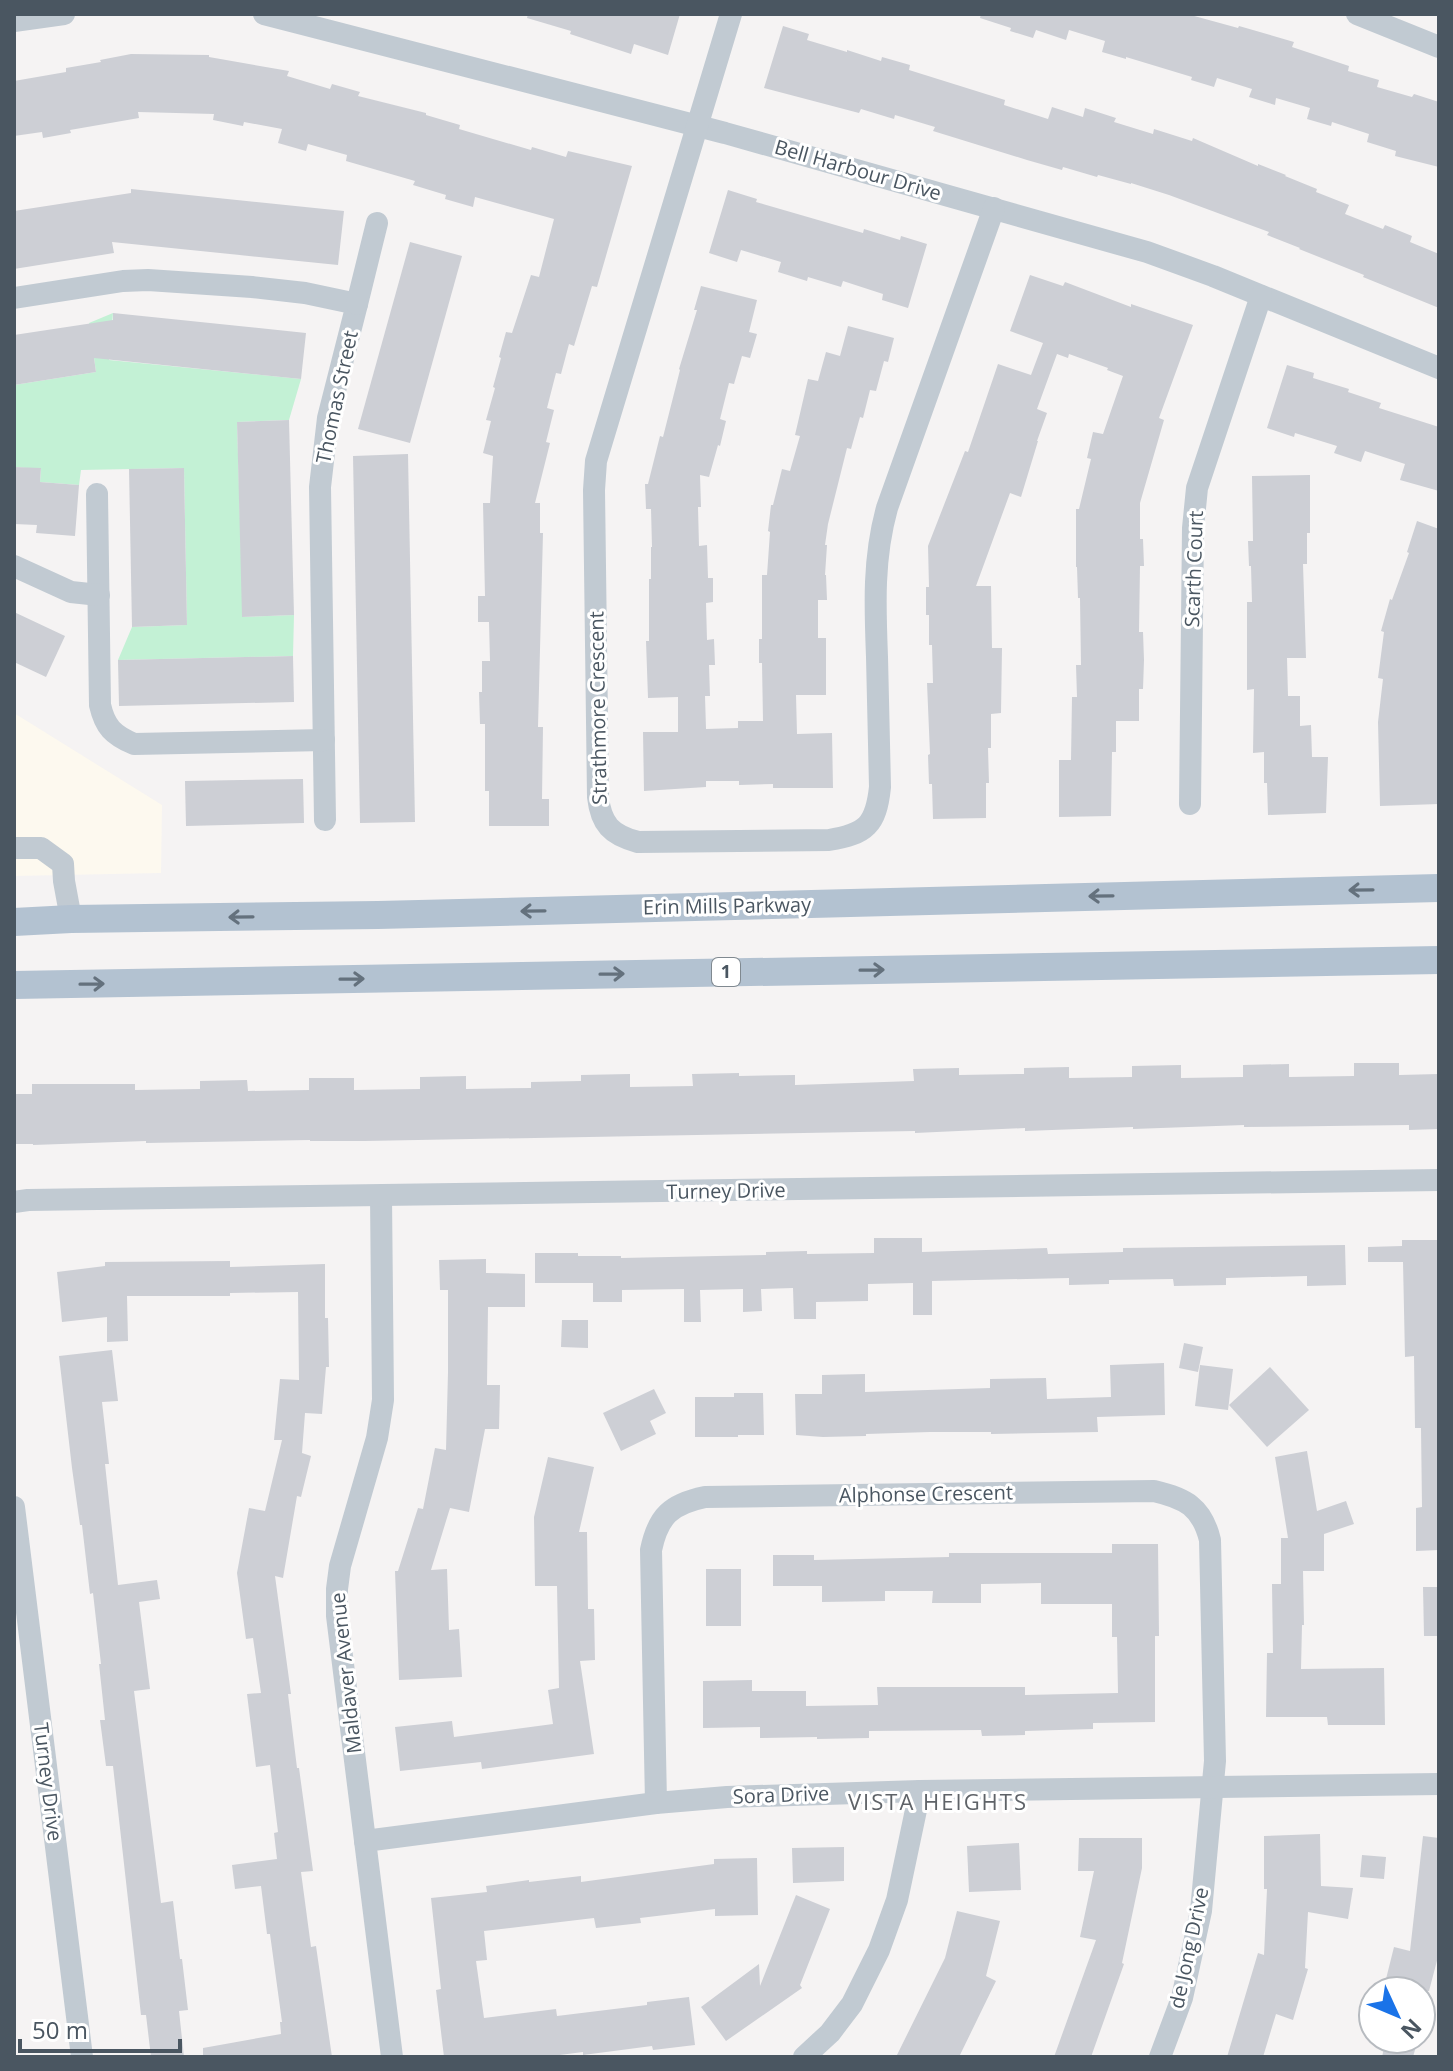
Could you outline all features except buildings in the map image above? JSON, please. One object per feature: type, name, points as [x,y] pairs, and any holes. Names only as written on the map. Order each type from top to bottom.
[{"type":"main road","name":"Erin Mills Parkway","points":[[14,922],[1439,888]]},
{"type":"main road","name":"1","points":[[14,985],[1439,960]]},
{"type":"street","points":[[14,21],[64,14]]},
{"type":"street","name":"Bell Harbour Drive","points":[[264,14],[697,126],[1147,252],[1439,368]]},
{"type":"street","points":[[697,126],[731,14]]},
{"type":"street","points":[[1357,14],[1439,47]]},
{"type":"street","name":"Strathmore Crescent","points":[[697,126],[596,461],[598,797],[600,813],[606,824],[623,838],[638,842],[829,840],[848,837],[872,820],[878,807],[880,787],[875,603],[879,536],[994,208]]},
{"type":"street","points":[[357,304],[377,223]]},
{"type":"street","name":"Thomas Street","points":[[14,298],[123,281],[163,280],[305,293],[357,304],[328,418],[320,487],[325,820]]},
{"type":"street","name":"Scarth Court","points":[[1190,804],[1193,528],[1197,488],[1261,296]]},
{"type":"street","points":[[97,494],[100,705],[104,722],[123,739],[134,744],[324,740]]},
{"type":"street","points":[[14,566],[71,592],[99,595]]},
{"type":"street","points":[[14,848],[41,848],[63,864],[71,919]]},
{"type":"street","name":"Turney Drive","points":[[14,1202],[1439,1180]]},
{"type":"street","name":"Maldaver Avenue","points":[[381,1196],[383,1400],[377,1438],[345,1543],[337,1589],[337,1616],[392,2057]]},
{"type":"street","name":"Alphonse Crescent","points":[[656,1803],[651,1550],[659,1524],[670,1510],[686,1501],[705,1497],[1154,1491],[1178,1497],[1201,1517],[1210,1540],[1213,1789]]},
{"type":"street","name":"Turney Drive","points":[[14,1507],[82,2057]]},
{"type":"street","name":"Sora Drive","points":[[365,1841],[656,1803],[727,1797],[920,1791],[1439,1784]]},
{"type":"street","name":"de Jong Drive","points":[[1160,2057],[1182,1998],[1201,1911],[1213,1789]]},
{"type":"street","points":[[804,2057],[830,2033],[852,2004],[879,1950],[897,1900],[920,1791]]},
{"type":"shaded area","points":[[14,713],[162,805],[161,873],[14,876]]},
{"type":"green space","points":[[113,313],[109,360],[301,379],[289,420],[237,422],[243,617],[294,615],[293,656],[118,660],[132,627],[187,625],[184,468],[81,470],[79,485],[40,482],[41,469],[14,467],[14,385],[96,372],[89,323]]},
{"type":"district","name":"VISTA HEIGHTS","points":[[938,1802]]}]
